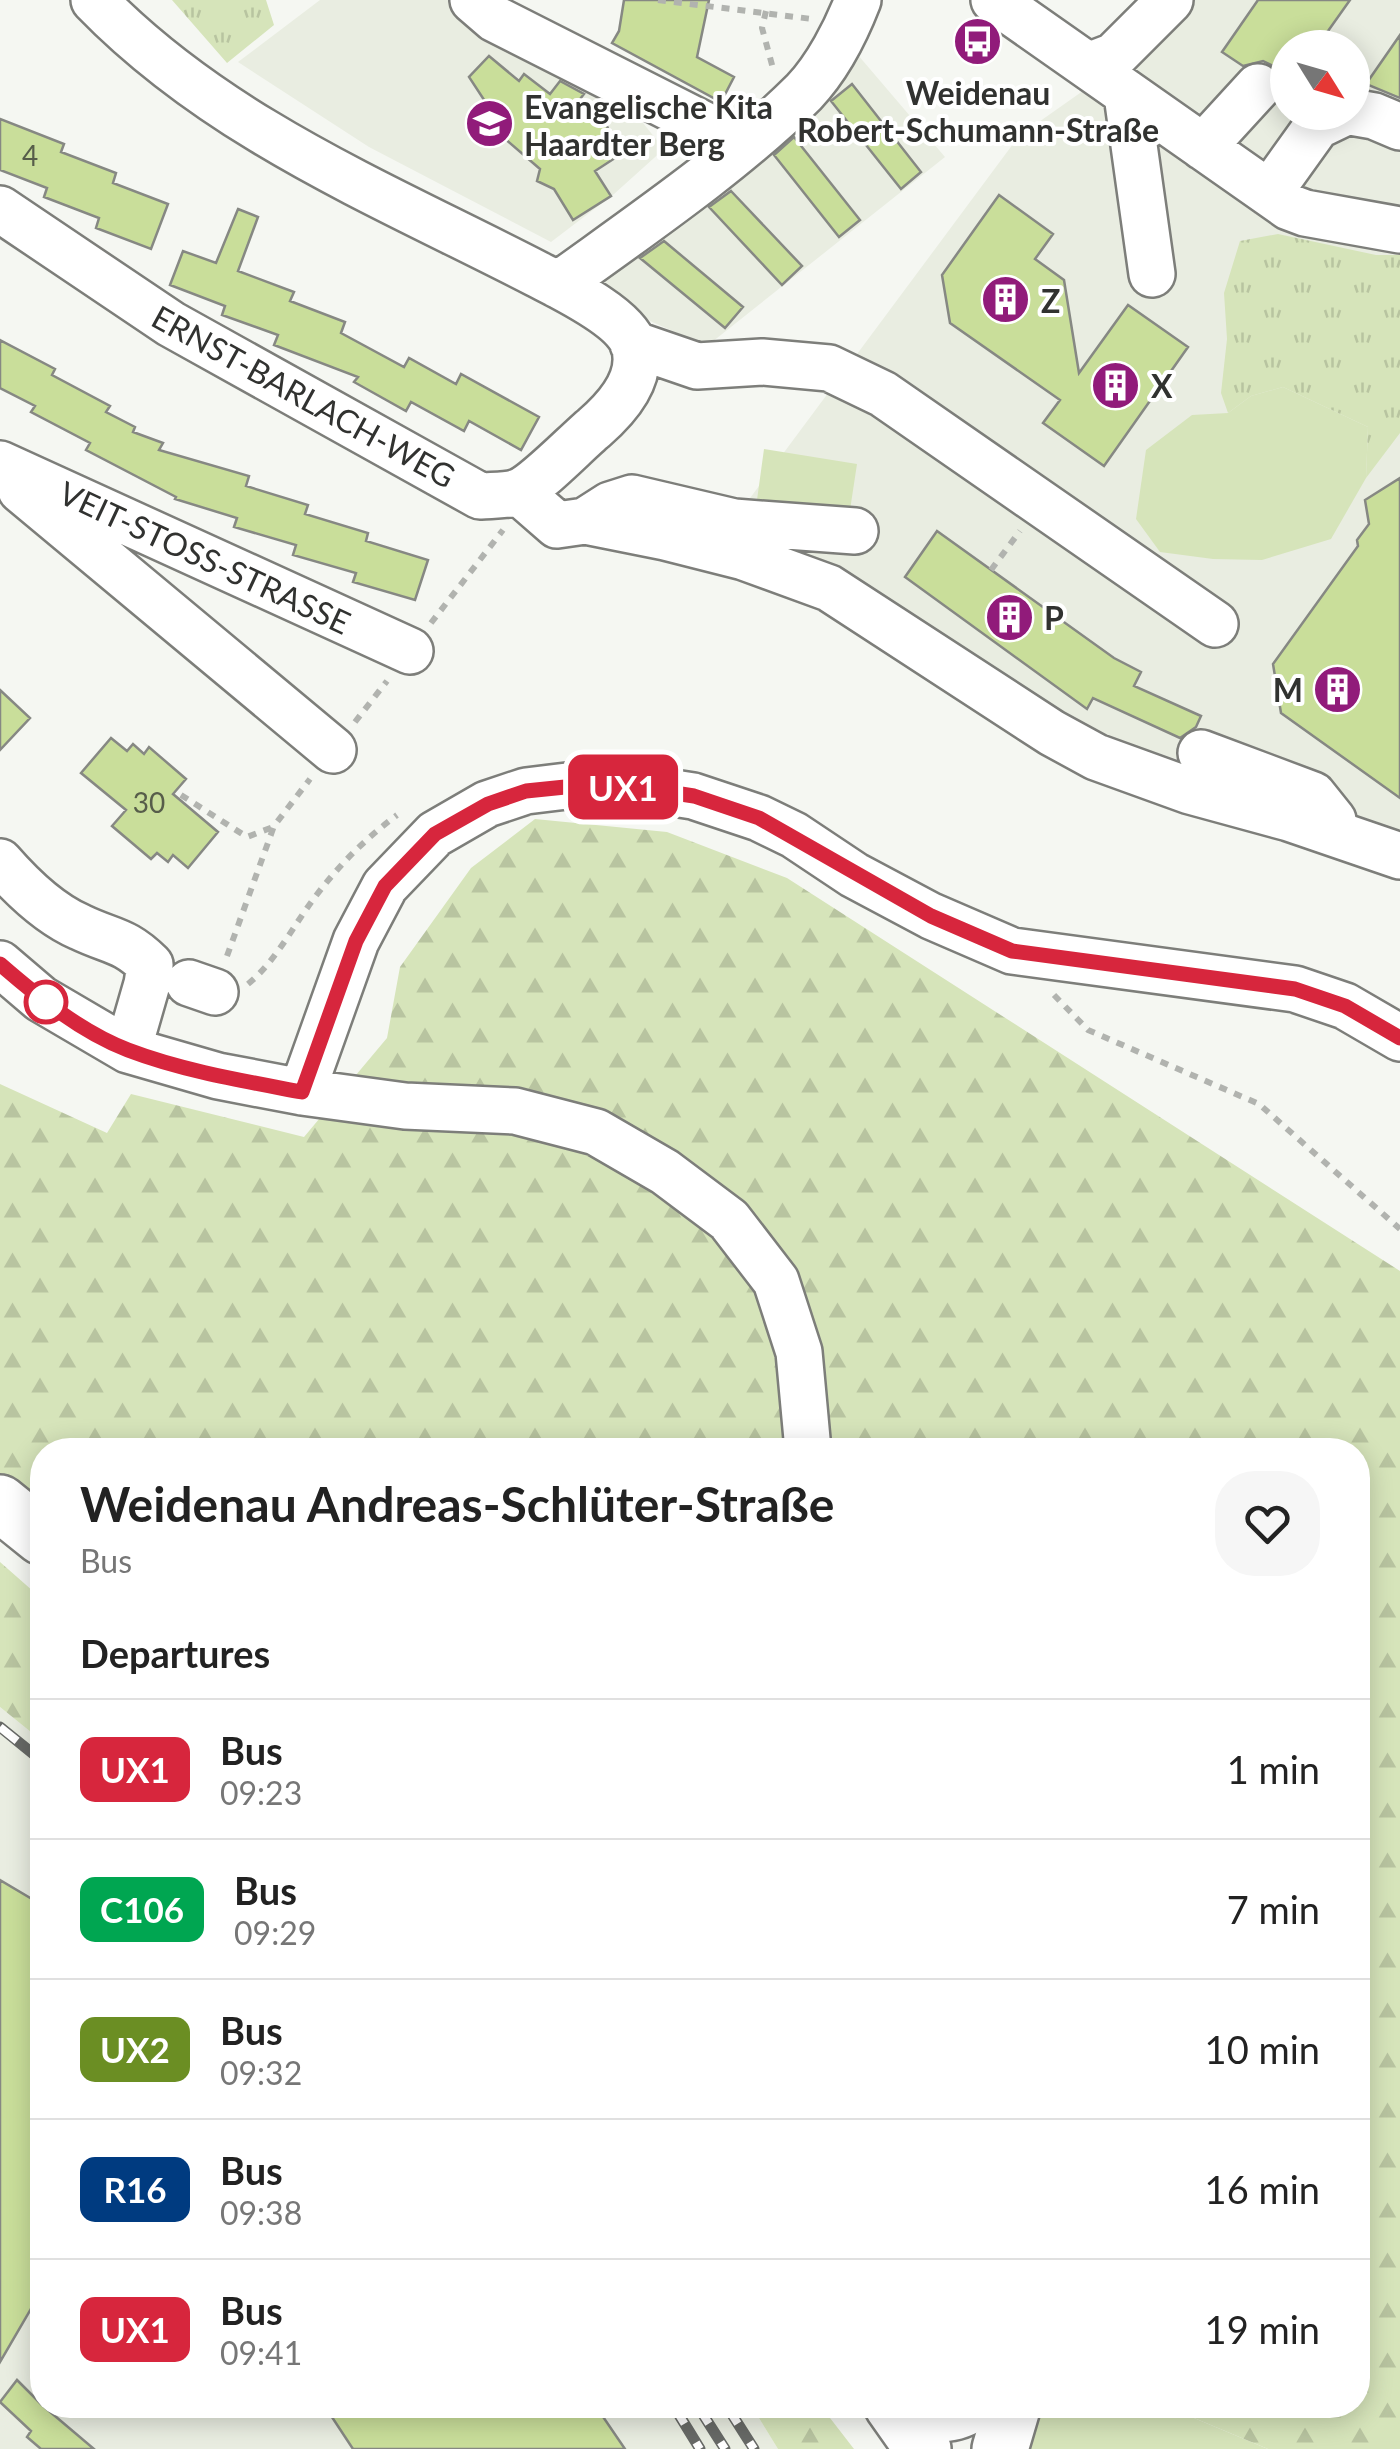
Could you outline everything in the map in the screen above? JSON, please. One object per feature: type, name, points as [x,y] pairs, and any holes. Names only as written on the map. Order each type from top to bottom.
[{"type":"main road","points":[[0,1503],[30,1527]]},
{"type":"main road","points":[[902,2418],[922,2449]]},
{"type":"main road","points":[[1000,2449],[1009,2418]]},
{"type":"street","points":[[94,0],[172,69],[308,160],[558,285],[620,322],[634,344],[631,386],[607,416],[520,492],[557,525],[585,521],[744,558],[829,588],[1052,733],[1096,757],[1190,791],[1400,856]]},
{"type":"street","points":[[473,0],[495,19],[744,145]]},
{"type":"street","points":[[994,0],[1304,213],[1400,230]]},
{"type":"street","points":[[1088,66],[1114,56],[1170,0]]},
{"type":"street","points":[[558,285],[744,145],[806,89],[853,13]]},
{"type":"street","points":[[1204,147],[1258,88]]},
{"type":"street","points":[[1127,95],[1152,274]]},
{"type":"street","points":[[1370,115],[1400,127]]},
{"type":"street","points":[[1269,192],[1314,130]]},
{"type":"street","name":"ERNST-BARLACH-WEG","points":[[0,208],[171,324],[480,496],[520,492]]},
{"type":"street","points":[[634,344],[696,366],[762,362],[830,368],[883,394],[1216,624]]},
{"type":"street","name":"VEIT-STOSS-STRASSE","points":[[0,464],[410,651]]},
{"type":"street","name":"VEIT-STOSS-STRASSE","points":[[0,472],[332,750]]},
{"type":"street","points":[[585,521],[610,505],[632,498],[734,522],[855,530]]},
{"type":"street","points":[[1200,753],[1313,794],[1346,838]]},
{"type":"street","points":[[302,1092],[356,941],[385,886],[435,834],[488,804],[526,791],[575,786],[635,787],[694,796],[759,818],[931,916],[1012,951],[1295,989],[1345,1006],[1400,1038]]},
{"type":"street","points":[[0,862],[20,884],[78,926],[131,946],[150,965],[128,1050]]},
{"type":"street","points":[[0,964],[40,999],[128,1050],[218,1076],[302,1092],[405,1106],[515,1111],[596,1132],[665,1172],[729,1220],[776,1281],[798,1352],[807,1438]]},
{"type":"path","points":[[658,0],[734,10],[853,13]]},
{"type":"path","points":[[766,11],[762,28],[785,108]]},
{"type":"path","points":[[209,981],[274,826],[471,572]]},
{"type":"path","points":[[181,795],[248,836],[274,826]]},
{"type":"path","points":[[1012,951],[1088,1030],[1259,1104],[1400,1229]]},
{"type":"shaded area","name":"Evangelische Kita Haardter Berg","points":[[320,0],[454,0],[626,102],[664,149],[551,242],[369,147],[238,62]]},
{"type":"shaded area","points":[[1181,0],[1400,0],[1400,836],[1319,805],[1102,735],[736,517],[1019,136],[1124,62]]},
{"type":"shaded area","points":[[852,48],[945,157],[707,346],[634,314],[602,287],[601,274]]},
{"type":"shaded area","points":[[0,1707],[30,1731],[30,2418],[759,2418],[778,2449],[0,2449]]},
{"type":"green space","points":[[172,0],[266,0],[274,25],[227,63]]},
{"type":"green space","points":[[1278,234],[1376,255],[1400,255],[1400,433],[1366,478],[1368,427],[1283,387],[1251,396],[1228,413],[1221,393],[1227,339],[1224,293],[1240,241]]},
{"type":"green space","points":[[1283,387],[1368,427],[1366,478],[1331,539],[1262,560],[1160,552],[1136,519],[1146,450],[1192,415],[1228,413],[1251,396]]},
{"type":"green space","points":[[764,449],[857,464],[850,510],[757,500]]},
{"type":"green space","points":[[535,819],[667,832],[787,878],[1400,1271],[1400,2449],[1268,2449],[1194,2418],[1370,2418],[1370,1438],[30,1438],[30,1499],[0,1475],[0,1084],[107,1133],[131,1094],[304,1137],[387,1038],[400,967],[471,868]]},
{"type":"green space","points":[[0,1562],[30,1588],[30,1731],[0,1707]]},
{"type":"green space","points":[[759,2418],[830,2418],[854,2449],[778,2449]]},
{"type":"green space","points":[[1036,2418],[1194,2418],[1268,2449],[1029,2449]]},
{"type":"building","points":[[624,0],[709,0],[697,57],[734,77],[721,102],[612,43],[619,31]]},
{"type":"building","points":[[1258,0],[1350,0],[1329,30],[1270,30],[1270,64],[1263,61],[1243,66],[1222,52]]},
{"type":"building","points":[[1400,35],[1400,98],[1370,86],[1370,78]]},
{"type":"building","points":[[489,56],[519,81],[524,74],[550,94],[560,81],[584,94],[577,103],[607,126],[618,156],[595,171],[611,196],[573,220],[554,189],[537,181],[540,169],[482,119],[492,112],[469,77]]},
{"type":"building","points":[[852,84],[921,172],[901,189],[831,101]]},
{"type":"building","points":[[0,119],[64,144],[61,152],[116,173],[113,183],[168,204],[151,249],[96,228],[99,218],[44,197],[47,188],[0,170]]},
{"type":"building","points":[[794,137],[860,220],[839,237],[774,155]]},
{"type":"building","points":[[731,191],[802,266],[782,285],[709,207]]},
{"type":"building","points":[[999,195],[1053,234],[1035,259],[1064,280],[1079,373],[1128,305],[1188,347],[1104,466],[1043,423],[1060,400],[950,323],[942,275]]},
{"type":"building","points":[[238,209],[258,217],[238,271],[294,292],[290,301],[345,322],[341,333],[404,367],[409,358],[456,384],[461,374],[539,417],[521,450],[469,421],[464,431],[411,402],[406,411],[354,382],[358,377],[274,345],[278,335],[222,315],[225,306],[170,285],[183,251],[216,263]]},
{"type":"building","points":[[664,241],[743,307],[725,328],[640,258]]},
{"type":"building","points":[[0,340],[55,369],[52,375],[110,406],[106,412],[135,427],[133,432],[163,443],[159,450],[249,476],[246,486],[308,505],[305,514],[368,533],[366,541],[428,560],[415,600],[353,582],[356,573],[293,555],[296,545],[234,527],[237,518],[175,499],[86,450],[90,443],[31,412],[35,406],[0,388]]},
{"type":"building","name":"M","points":[[1400,478],[1400,798],[1281,713],[1273,664],[1358,546],[1357,540],[1369,524],[1365,500]]},
{"type":"building","name":"P","points":[[937,531],[1114,658],[1141,672],[1134,686],[1201,716],[1196,727],[1180,738],[1093,698],[1087,709],[905,577]]},
{"type":"building","points":[[0,690],[30,718],[0,750]]},
{"type":"building","points":[[111,738],[127,751],[133,744],[144,754],[149,747],[186,779],[173,794],[218,832],[188,868],[173,855],[168,862],[157,853],[151,859],[112,826],[126,810],[81,773]]},
{"type":"building","points":[[0,1880],[30,1898],[30,2311],[0,2362]]},
{"type":"building","points":[[17,2380],[30,2393],[30,2418],[57,2418],[94,2449],[41,2449],[27,2437],[31,2431],[0,2402]]},
{"type":"building","points":[[333,2418],[604,2418],[625,2449],[353,2449]]},
{"type":"railway","points":[[0,1727],[30,1751]]},
{"type":"railway","points":[[681,2418],[700,2449]]},
{"type":"railway","points":[[705,2418],[725,2449]]},
{"type":"railway","points":[[734,2418],[754,2449]]},
{"type":"bus line","name":"UX1","points":[[0,964],[40,999],[128,1050],[218,1076],[302,1092],[356,941],[385,886],[435,834],[488,804],[526,791],[575,786],[635,787],[694,796],[759,818],[931,916],[1012,951],[1295,989],[1345,1006],[1400,1038]]},
{"type":"place","name":"Weidenau Robert-Schumann-Straße","points":[[978,42]]},
{"type":"place","name":"Evangelische Kita Haardter Berg","points":[[489,124]]},
{"type":"place","name":"Z","points":[[1006,300]]},
{"type":"place","name":"X","points":[[1116,385]]},
{"type":"place","name":"P","points":[[1009,617]]},
{"type":"place","name":"M","points":[[1338,689]]}]
